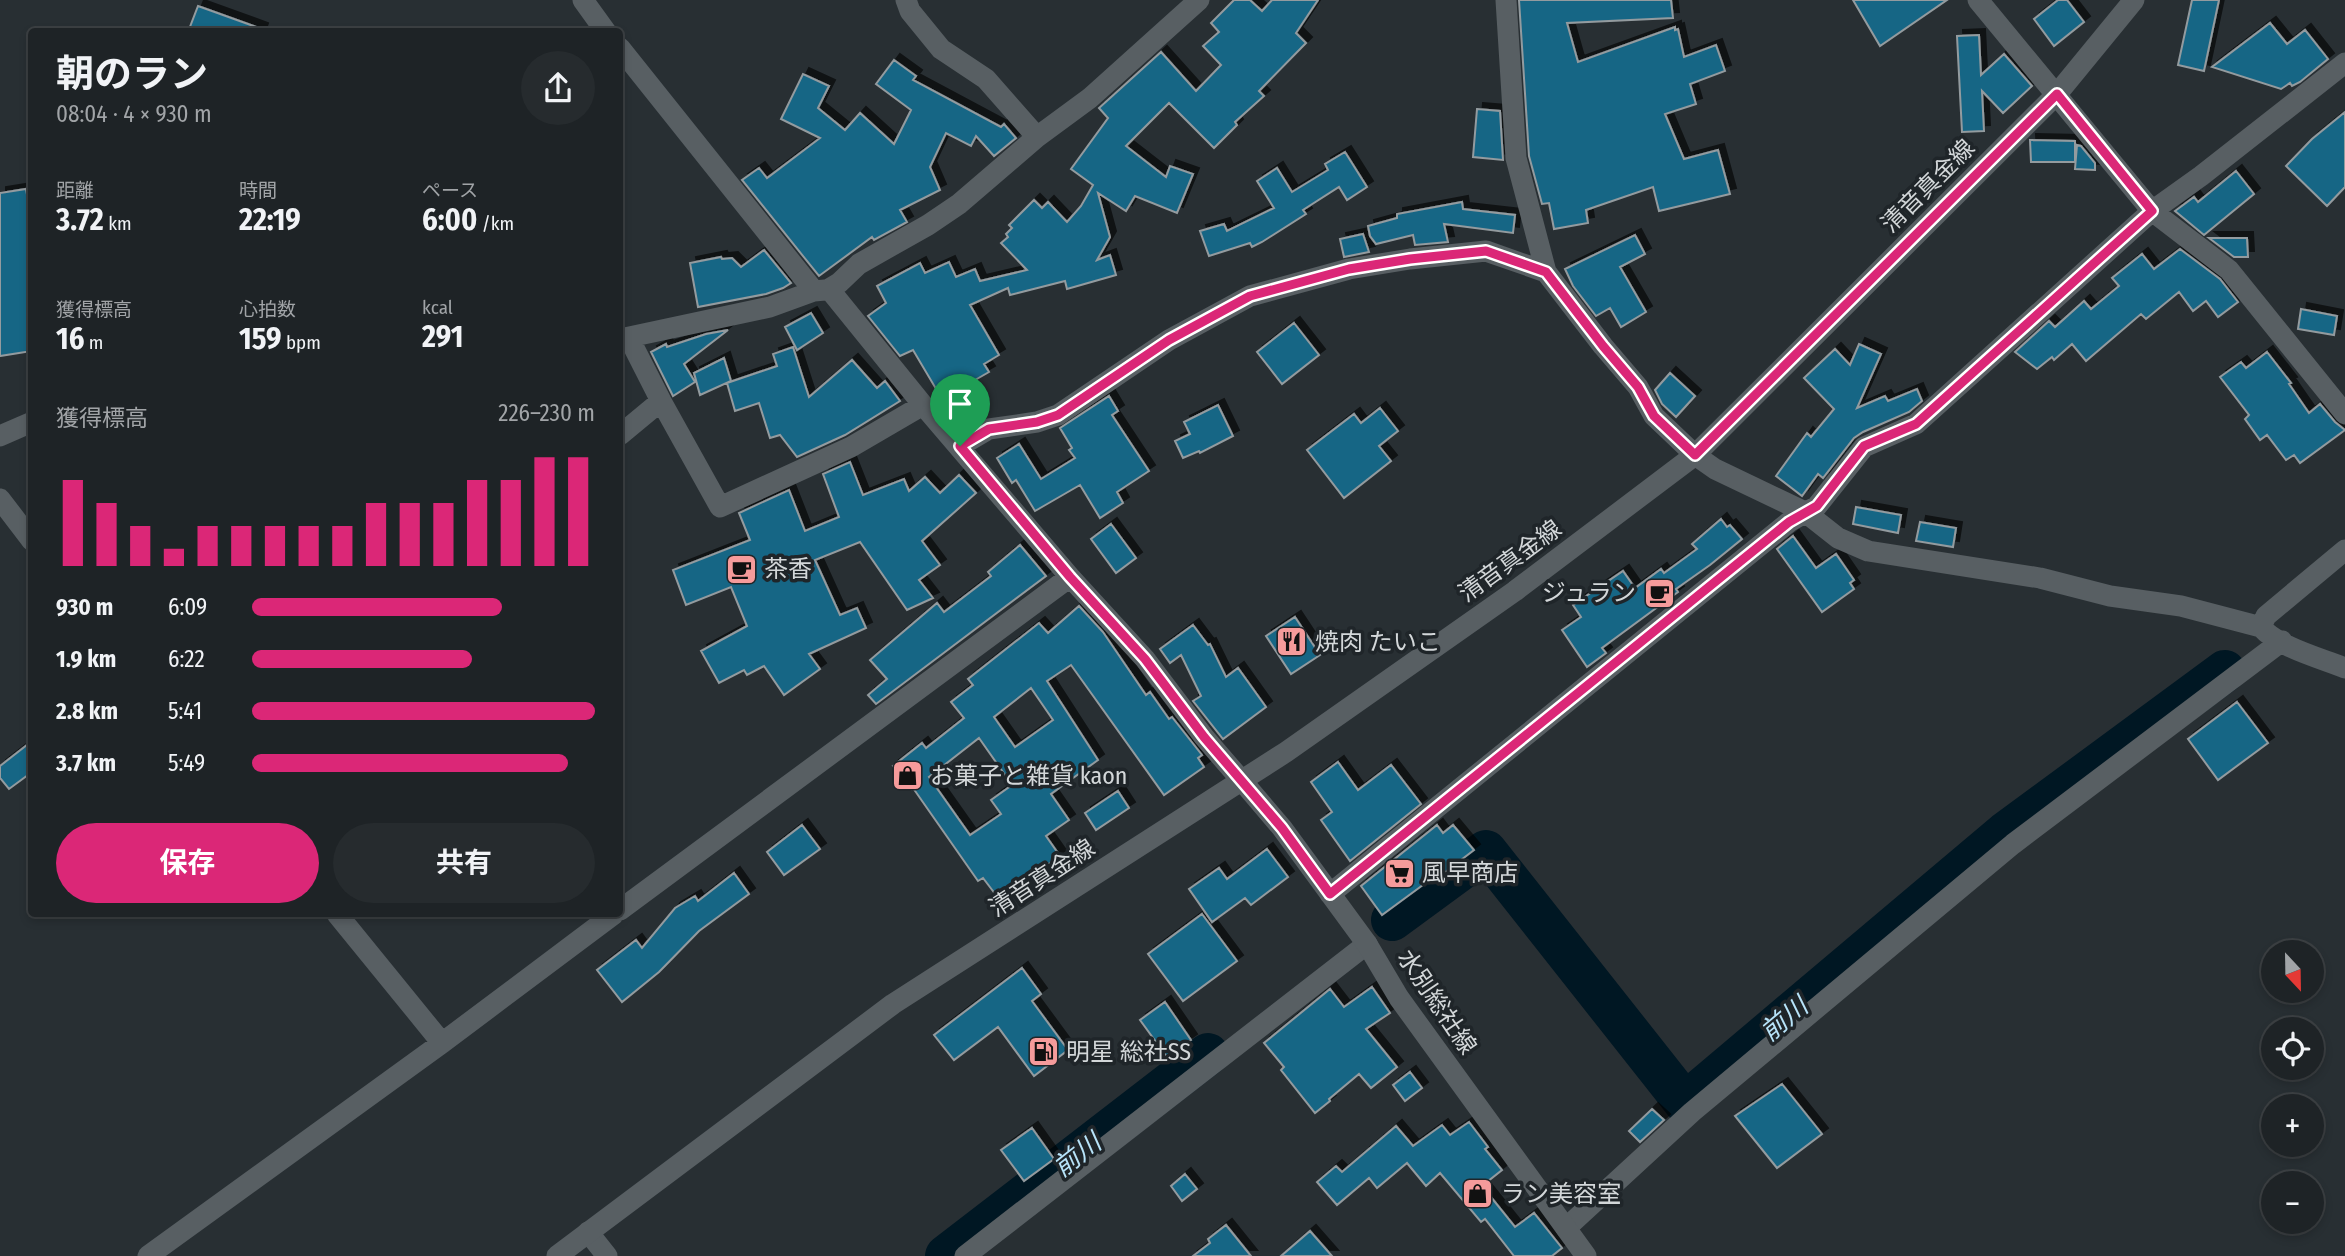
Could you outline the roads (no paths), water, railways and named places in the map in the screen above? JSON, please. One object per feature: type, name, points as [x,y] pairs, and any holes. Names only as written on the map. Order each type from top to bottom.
[{"type":"street","points":[[583,0],[603,28]]},
{"type":"street","points":[[905,0],[910,11],[942,50],[986,79],[1037,137]]},
{"type":"street","points":[[923,405],[851,447],[720,507],[624,338],[770,307],[839,283],[859,264],[959,204],[1037,137],[1090,98],[1199,0]]},
{"type":"street","points":[[1506,0],[1516,158],[1546,272],[1638,387],[1654,416],[1695,455],[1715,469],[1805,512],[1838,538],[1868,551],[2040,578],[2110,596],[2181,606],[2261,626],[2266,633],[2345,668]]},
{"type":"street","points":[[1978,0],[2152,211],[2229,270],[2345,414]]},
{"type":"street","name":"清音真金線","points":[[557,1256],[893,1004],[1242,781],[1515,591],[1695,455],[2057,94],[2134,0]]},
{"type":"street","name":"水別総社線","points":[[623,52],[822,290],[960,446],[1070,577],[1145,659],[1204,737],[1282,828],[1367,944],[1399,998],[1566,1227],[1581,1254]]},
{"type":"street","points":[[1330,894],[1789,522],[1823,499],[1864,446],[1916,424],[2152,211],[2345,63]]},
{"type":"street","points":[[960,446],[989,429],[1037,422],[1058,415],[1169,340],[1250,296],[1349,269],[1486,251],[1546,272]]},
{"type":"street","points":[[623,433],[661,401]]},
{"type":"street","points":[[0,436],[28,424]]},
{"type":"street","points":[[0,499],[28,536]]},
{"type":"street","points":[[2261,626],[2266,615],[2345,551]]},
{"type":"street","points":[[623,908],[1070,577]]},
{"type":"street","points":[[1566,1227],[1692,1112],[2013,844],[2282,641]]},
{"type":"street","points":[[339,917],[442,1043]]},
{"type":"street","points":[[148,1256],[442,1043],[610,917]]},
{"type":"street","points":[[965,1256],[1367,944]]},
{"type":"street","points":[[588,1233],[607,1256]]},
{"type":"waterway","name":"前川","points":[[1392,920],[1486,851],[1685,1103],[2005,833],[2225,671]]},
{"type":"waterway","name":"前川","points":[[946,1256],[1208,1054]]},
{"type":"place","name":"茶香","points":[[741,569]]},
{"type":"place","name":"ジュラン","points":[[1659,593]]},
{"type":"place","name":"焼肉 たいこ","points":[[1292,642]]},
{"type":"place","name":"お菓子と雑貨 kaon","points":[[907,776]]},
{"type":"place","name":"風早商店","points":[[1399,873]]},
{"type":"place","name":"明星 総社SS","points":[[1043,1052]]},
{"type":"place","name":"ラン美容室","points":[[1478,1194]]}]
